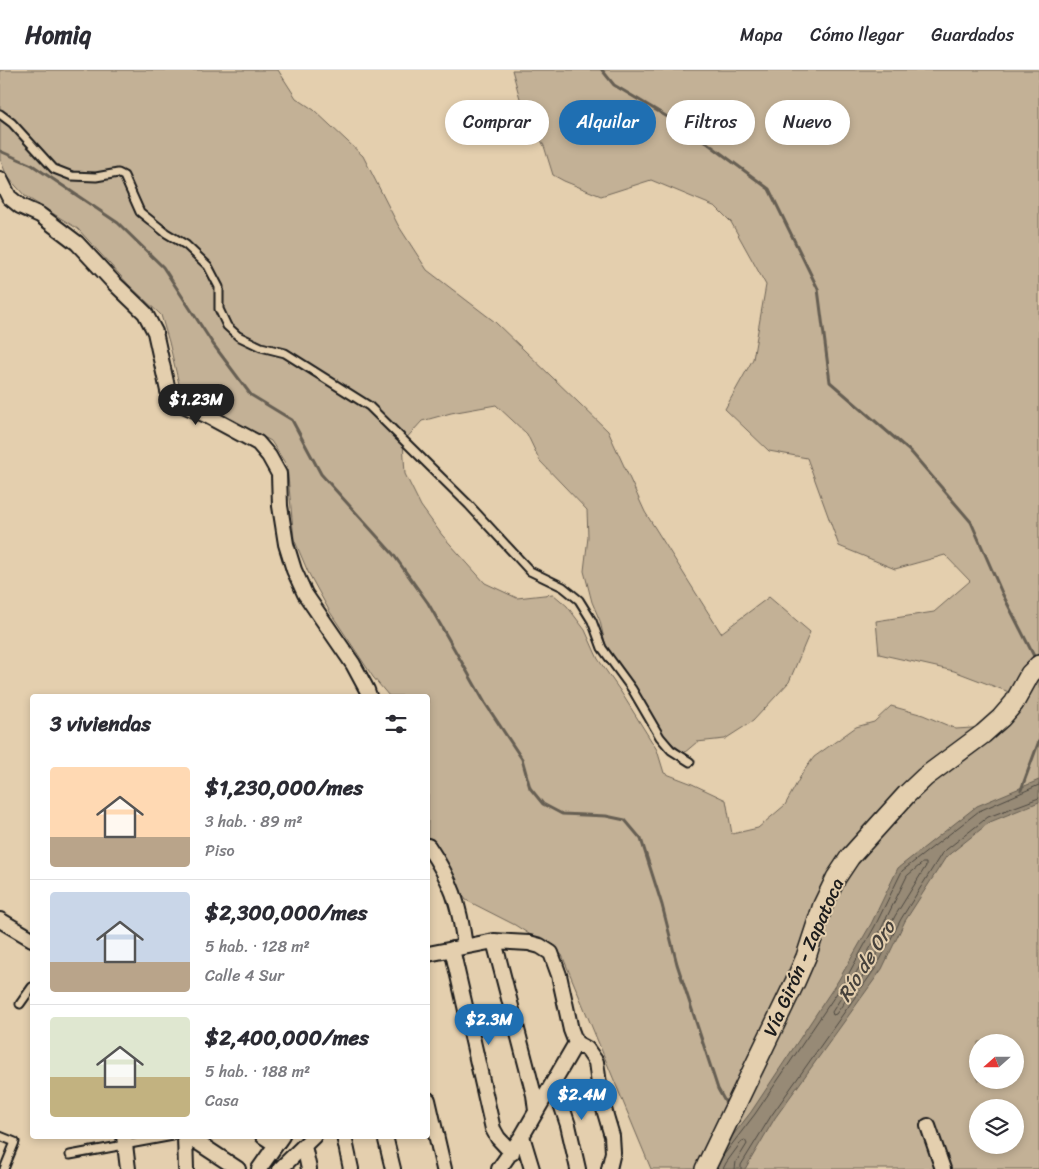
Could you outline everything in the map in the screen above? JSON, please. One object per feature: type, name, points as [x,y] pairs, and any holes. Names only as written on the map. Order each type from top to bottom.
[{"type":"main road","name":"Vía Girón - Zapatoca","points":[[705,1169],[724,1133],[806,957],[823,905],[836,878],[850,857],[907,794],[925,777],[983,734],[1001,718],[1014,703],[1035,669]]},
{"type":"street","points":[[0,179],[10,198],[20,206],[40,215],[77,243],[145,313],[155,332],[168,391],[174,401],[206,415],[258,443],[269,456],[279,474],[280,506],[284,534],[294,570],[305,594],[353,664],[368,694]]},
{"type":"street","points":[[430,849],[454,891],[461,916],[459,948],[494,1129],[506,1163]]},
{"type":"street","points":[[4,926],[30,939]]},
{"type":"street","points":[[494,941],[534,1094],[536,1111]]},
{"type":"street","points":[[430,954],[494,941],[529,943],[540,946],[551,953],[556,964],[567,1015],[576,1044],[506,1163]]},
{"type":"street","points":[[576,1044],[587,1049],[596,1062],[601,1099],[612,1136],[614,1152],[609,1169]]},
{"type":"street","points":[[554,1083],[568,1125],[578,1169]]},
{"type":"street","points":[[430,1109],[444,1169]]},
{"type":"street","points":[[928,1126],[943,1169]]},
{"type":"street","points":[[522,1136],[532,1169]]},
{"type":"street","points":[[186,1139],[186,1169]]},
{"type":"street","points":[[191,1139],[238,1169]]},
{"type":"street","points":[[345,1139],[351,1169]]},
{"type":"street","points":[[386,1139],[393,1169]]},
{"type":"street","points":[[259,1169],[279,1140]]},
{"type":"street","points":[[125,1141],[128,1169]]},
{"type":"street","points":[[280,1169],[309,1141]]},
{"type":"street","points":[[309,1141],[309,1169]]},
{"type":"lane","points":[[0,114],[12,123],[54,170],[72,176],[96,177],[109,173],[118,173],[124,176],[140,212],[166,233],[186,245],[208,266],[219,287],[219,309],[227,326],[238,336],[261,348],[285,353],[369,406],[469,505],[530,571],[563,586],[579,600],[592,621],[602,648],[632,689],[660,737],[671,750],[690,762]]},
{"type":"lane","points":[[20,1004],[30,990]]},
{"type":"lane","points":[[0,1136],[14,1142],[4,1169]]},
{"type":"lane","points":[[70,1155],[125,1141],[144,1139]]},
{"type":"shaded area","points":[[0,70],[278,70],[296,98],[314,110],[363,156],[398,225],[427,270],[495,322],[608,431],[645,512],[721,633],[769,597],[810,632],[789,682],[753,721],[725,739],[697,742],[684,753],[668,740],[655,724],[639,695],[605,643],[584,571],[588,537],[587,510],[540,461],[527,434],[496,405],[451,413],[422,421],[403,442],[405,474],[421,506],[442,535],[485,583],[517,598],[553,594],[567,606],[585,630],[598,659],[657,750],[664,773],[726,800],[732,834],[758,828],[785,805],[803,772],[814,757],[856,727],[874,722],[891,706],[923,715],[956,729],[1003,726],[1022,697],[954,671],[879,654],[876,621],[934,612],[970,581],[945,555],[895,569],[839,546],[807,458],[769,451],[725,409],[753,359],[766,285],[731,222],[716,207],[651,180],[601,196],[553,175],[543,145],[549,145],[549,100],[520,100],[512,70],[1039,70],[1039,1169],[651,1169],[562,955],[515,925],[466,900],[430,846],[430,694],[387,694],[373,677],[330,612],[308,572],[294,539],[287,466],[271,441],[192,398],[179,384],[161,315],[129,285],[78,229],[25,196],[7,176],[0,159]]},
{"type":"water","name":"Río de Oro","points":[[1039,780],[1039,802],[990,822],[946,857],[905,921],[882,969],[775,1118],[745,1169],[710,1169],[716,1157],[751,1112],[838,981],[871,924],[898,868],[977,806]]},
{"type":"waterway","points":[[602,70],[614,85],[691,131],[769,189],[818,289],[830,382],[912,453],[971,522],[1002,593],[1036,660]]},
{"type":"waterway","points":[[0,151],[32,165],[118,223],[163,267],[213,344],[251,395],[292,420],[321,474],[393,554],[428,603],[485,703],[522,759],[530,788],[543,804],[562,814],[606,816],[625,820],[641,839],[662,905],[677,964],[718,1089],[728,1107]]},
{"type":"waterway","points":[[1021,790],[1039,741]]}]
